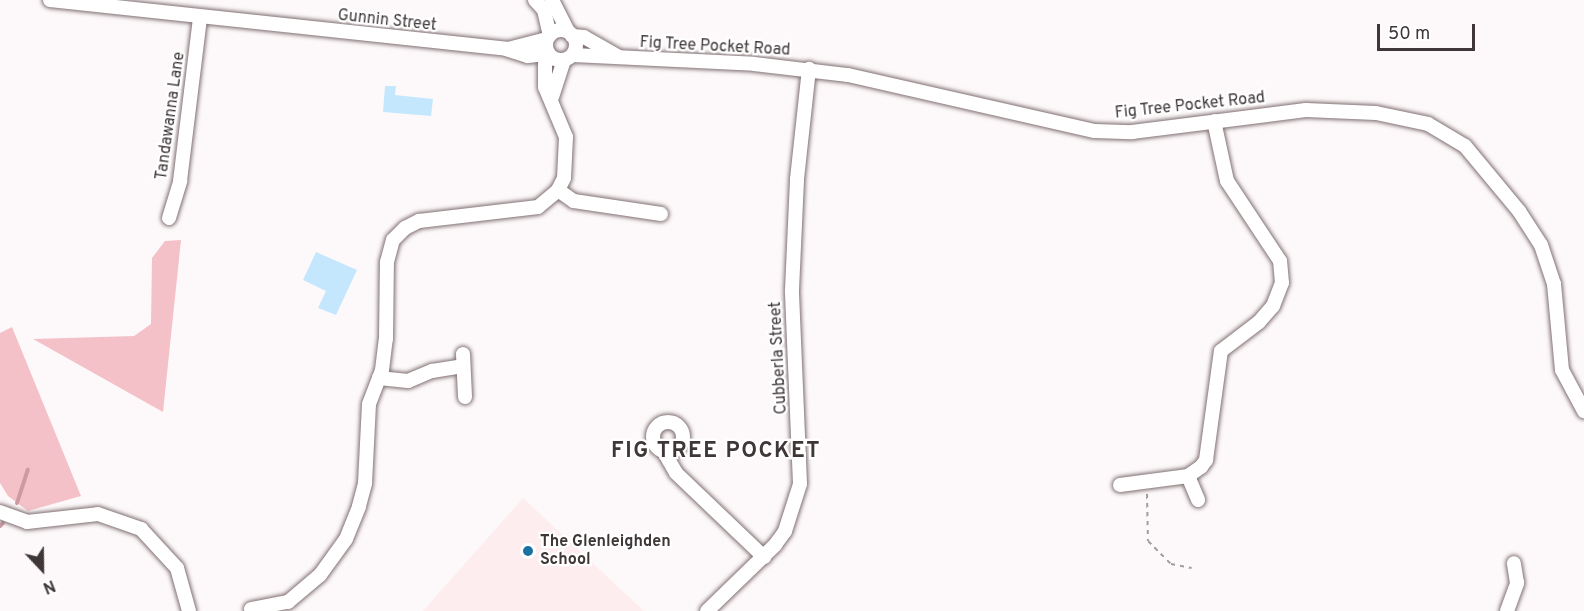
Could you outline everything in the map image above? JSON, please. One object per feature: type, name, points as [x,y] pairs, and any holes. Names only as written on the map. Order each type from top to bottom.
[{"type":"street","name":"Gunnin Street","points":[[50,0],[200,18],[506,49],[528,56],[549,56]]},
{"type":"street","points":[[251,609],[291,607],[320,575],[346,539],[365,483],[369,404],[379,378],[386,339],[387,262],[393,240],[419,221],[538,207],[558,190],[564,178],[566,137],[544,80],[549,56],[548,37],[544,10],[536,0]]},
{"type":"street","points":[[552,0],[576,45],[568,58],[552,97]]},
{"type":"street","name":"Tandawanna Lane","points":[[169,218],[180,180],[200,18]]},
{"type":"street","name":"Fig Tree Pocket Road","points":[[548,37],[558,30],[584,37],[619,57]]},
{"type":"street","name":"Gunnin Street","points":[[506,49],[548,37]]},
{"type":"street","name":"Fig Tree Pocket Road","points":[[549,56],[619,57],[809,69],[1095,131],[1132,132],[1306,110],[1376,112],[1428,124],[1464,146],[1519,211],[1541,245],[1554,284],[1562,370],[1584,411]]},
{"type":"street","name":"Cubberla Street","points":[[707,611],[764,557],[785,531],[800,484],[792,290],[797,179],[809,69]]},
{"type":"street","points":[[1120,485],[1188,476],[1206,460],[1221,351],[1259,322],[1273,306],[1282,283],[1280,261],[1227,182],[1214,121]]},
{"type":"street","points":[[558,190],[574,201],[661,214]]},
{"type":"street","points":[[379,378],[408,381],[463,360],[465,397]]},
{"type":"street","points":[[670,451],[682,476],[764,557]]},
{"type":"street","points":[[1188,476],[1198,500]]},
{"type":"street","points":[[0,512],[27,522],[98,514],[141,530],[177,568],[189,611]]},
{"type":"street","points":[[1507,611],[1517,583],[1514,563]]},
{"type":"path","points":[[1143,482],[1148,541],[1171,564],[1191,568]]},
{"type":"shaded area","points":[[181,240],[163,412],[33,339],[134,336],[151,324],[152,258],[165,241]]},
{"type":"shaded area","points":[[12,327],[81,496],[28,511],[8,496],[0,483],[0,333]]},
{"type":"shaded area","name":"The Glenleighden School","points":[[523,498],[644,611],[423,611]]},
{"type":"building","points":[[385,86],[396,86],[395,95],[433,99],[431,116],[383,112]]},
{"type":"building","points":[[316,252],[357,270],[336,315],[318,308],[326,291],[303,280]]},
{"type":"waterway","points":[[17,503],[28,470]]},
{"type":"waterway","points":[[0,526],[3,523]]},
{"type":"place","name":"The Glenleighden School","points":[[528,551]]},
{"type":"district","name":"FIG TREE POCKET","points":[[716,452]]}]
